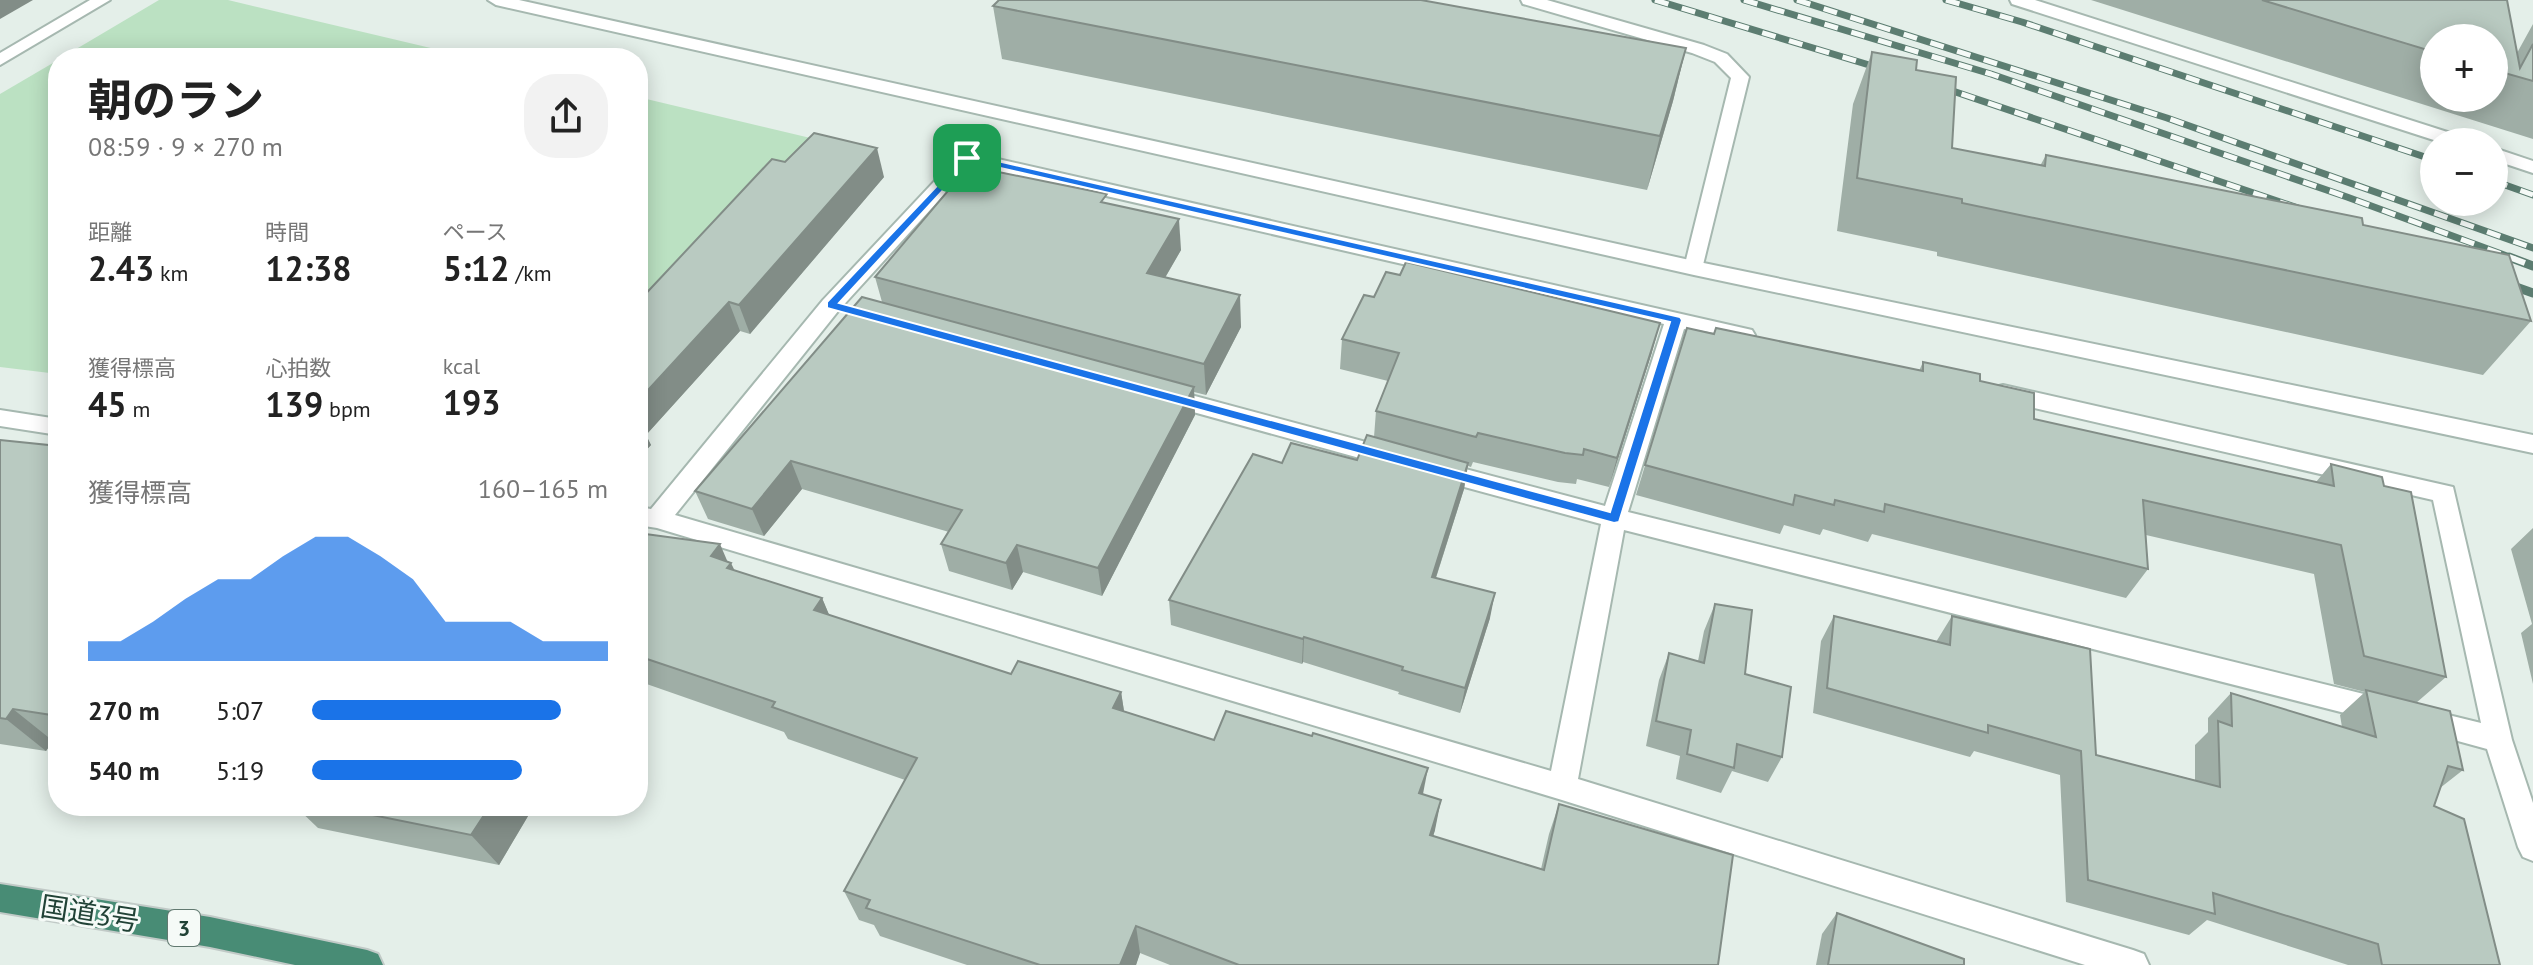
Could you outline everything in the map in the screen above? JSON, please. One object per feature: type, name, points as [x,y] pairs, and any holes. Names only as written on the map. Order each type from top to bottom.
[{"type":"highway","name":"国道3号","points":[[0,898],[210,932],[367,965]]},
{"type":"street","points":[[0,60],[102,0]]},
{"type":"street","points":[[496,0],[1694,268],[2533,444]]},
{"type":"street","points":[[1529,0],[1698,49],[1721,58],[1740,77],[1694,268]]},
{"type":"street","points":[[2018,0],[2420,129]]},
{"type":"street","points":[[1768,341],[967,158],[831,305],[648,518],[1562,787],[2133,965]]},
{"type":"street","points":[[2508,159],[2533,167]]},
{"type":"street","points":[[831,305],[862,313]]},
{"type":"street","points":[[1562,787],[1614,518],[1676,320]]},
{"type":"street","points":[[1138,389],[1614,518],[2498,740]]},
{"type":"street","points":[[1983,389],[2444,493],[2498,740],[2533,847]]},
{"type":"street","points":[[0,418],[48,425]]},
{"type":"green space","points":[[159,0],[228,0],[431,48],[78,48]]},
{"type":"green space","points":[[48,66],[48,373],[0,367],[0,94]]},
{"type":"green space","points":[[648,99],[861,150],[648,370]]},
{"type":"building","points":[[999,0],[1421,0],[1686,48],[1660,136],[993,6]]},
{"type":"building","points":[[2262,0],[2507,0],[2520,68],[2533,44],[2533,81],[2508,74],[2508,24],[2420,24],[2420,48]]},
{"type":"building","points":[[1872,52],[1917,60],[1916,70],[1956,77],[1952,148],[2045,166],[2046,155],[2362,218],[2363,225],[2509,255],[2531,321],[1962,203],[1962,199],[1857,178]]},
{"type":"building","points":[[814,133],[877,148],[739,305],[729,302],[648,390],[648,291],[772,159],[785,162]]},
{"type":"building","points":[[969,166],[1107,194],[1101,202],[1179,219],[1147,273],[1240,295],[1204,364],[875,277]]},
{"type":"building","points":[[1406,262],[1660,323],[1617,458],[1584,449],[1583,455],[1565,453],[1478,433],[1476,437],[1376,411],[1399,353],[1342,339],[1364,295],[1374,297],[1386,272],[1400,275]]},
{"type":"building","points":[[862,297],[1194,387],[1098,568],[1017,545],[1006,563],[941,544],[962,510],[791,461],[752,509],[695,491]]},
{"type":"building","points":[[1687,328],[1714,334],[1716,328],[1923,371],[1923,362],[1980,374],[1980,381],[2034,393],[2034,419],[2334,486],[2331,464],[2382,477],[2384,486],[2411,492],[2446,677],[2364,656],[2341,545],[2143,500],[2148,569],[1885,504],[1884,512],[1835,500],[1834,505],[1795,495],[1793,505],[1645,465]]},
{"type":"building","points":[[1367,435],[1468,463],[1432,577],[1495,593],[1465,688],[1304,637],[1169,600],[1253,454],[1282,463],[1291,443],[1357,460]]},
{"type":"building","points":[[0,440],[48,445],[48,714],[13,709],[6,719],[0,718]]},
{"type":"building","points":[[648,534],[720,544],[711,556],[731,563],[727,568],[822,598],[814,610],[1011,674],[1018,661],[1121,692],[1113,708],[1214,740],[1226,711],[1312,736],[1313,733],[1428,768],[1419,793],[1441,800],[1430,835],[1544,870],[1559,804],[1733,855],[1718,965],[1239,965],[1136,926],[1120,965],[1040,965],[866,908],[870,900],[844,891],[917,758],[772,707],[775,702],[648,659]]},
{"type":"building","points":[[1715,604],[1752,610],[1745,674],[1791,687],[1782,757],[1737,744],[1734,768],[1687,754],[1691,730],[1656,721],[1669,653],[1704,663]]},
{"type":"building","points":[[1834,616],[1950,645],[1952,616],[2090,649],[2096,755],[2220,787],[2218,721],[2232,726],[2231,693],[2376,737],[2366,690],[2450,711],[2463,770],[2448,766],[2434,806],[2464,819],[2500,965],[2382,965],[2378,944],[2213,893],[2215,914],[2088,880],[2081,751],[1988,725],[1988,733],[1827,688]]},
{"type":"building","points":[[377,816],[483,816],[471,835]]},
{"type":"building","points":[[1837,913],[1964,959],[1964,965],[1828,965]]},
{"type":"railway","points":[[1655,0],[1889,71]]},
{"type":"railway","points":[[1744,0],[1991,74],[2347,197],[2515,259]]},
{"type":"railway","points":[[1797,0],[2167,118],[2533,248]]},
{"type":"railway","points":[[1946,0],[2022,22],[2420,155]]},
{"type":"railway","points":[[1935,85],[2298,208]]},
{"type":"railway","points":[[2508,186],[2533,195]]},
{"type":"railway","points":[[2509,257],[2533,266]]},
{"type":"railway","points":[[2502,282],[2533,293]]},
{"type":"route","points":[[967,158],[1676,320],[1614,518],[831,305],[967,158]]}]
